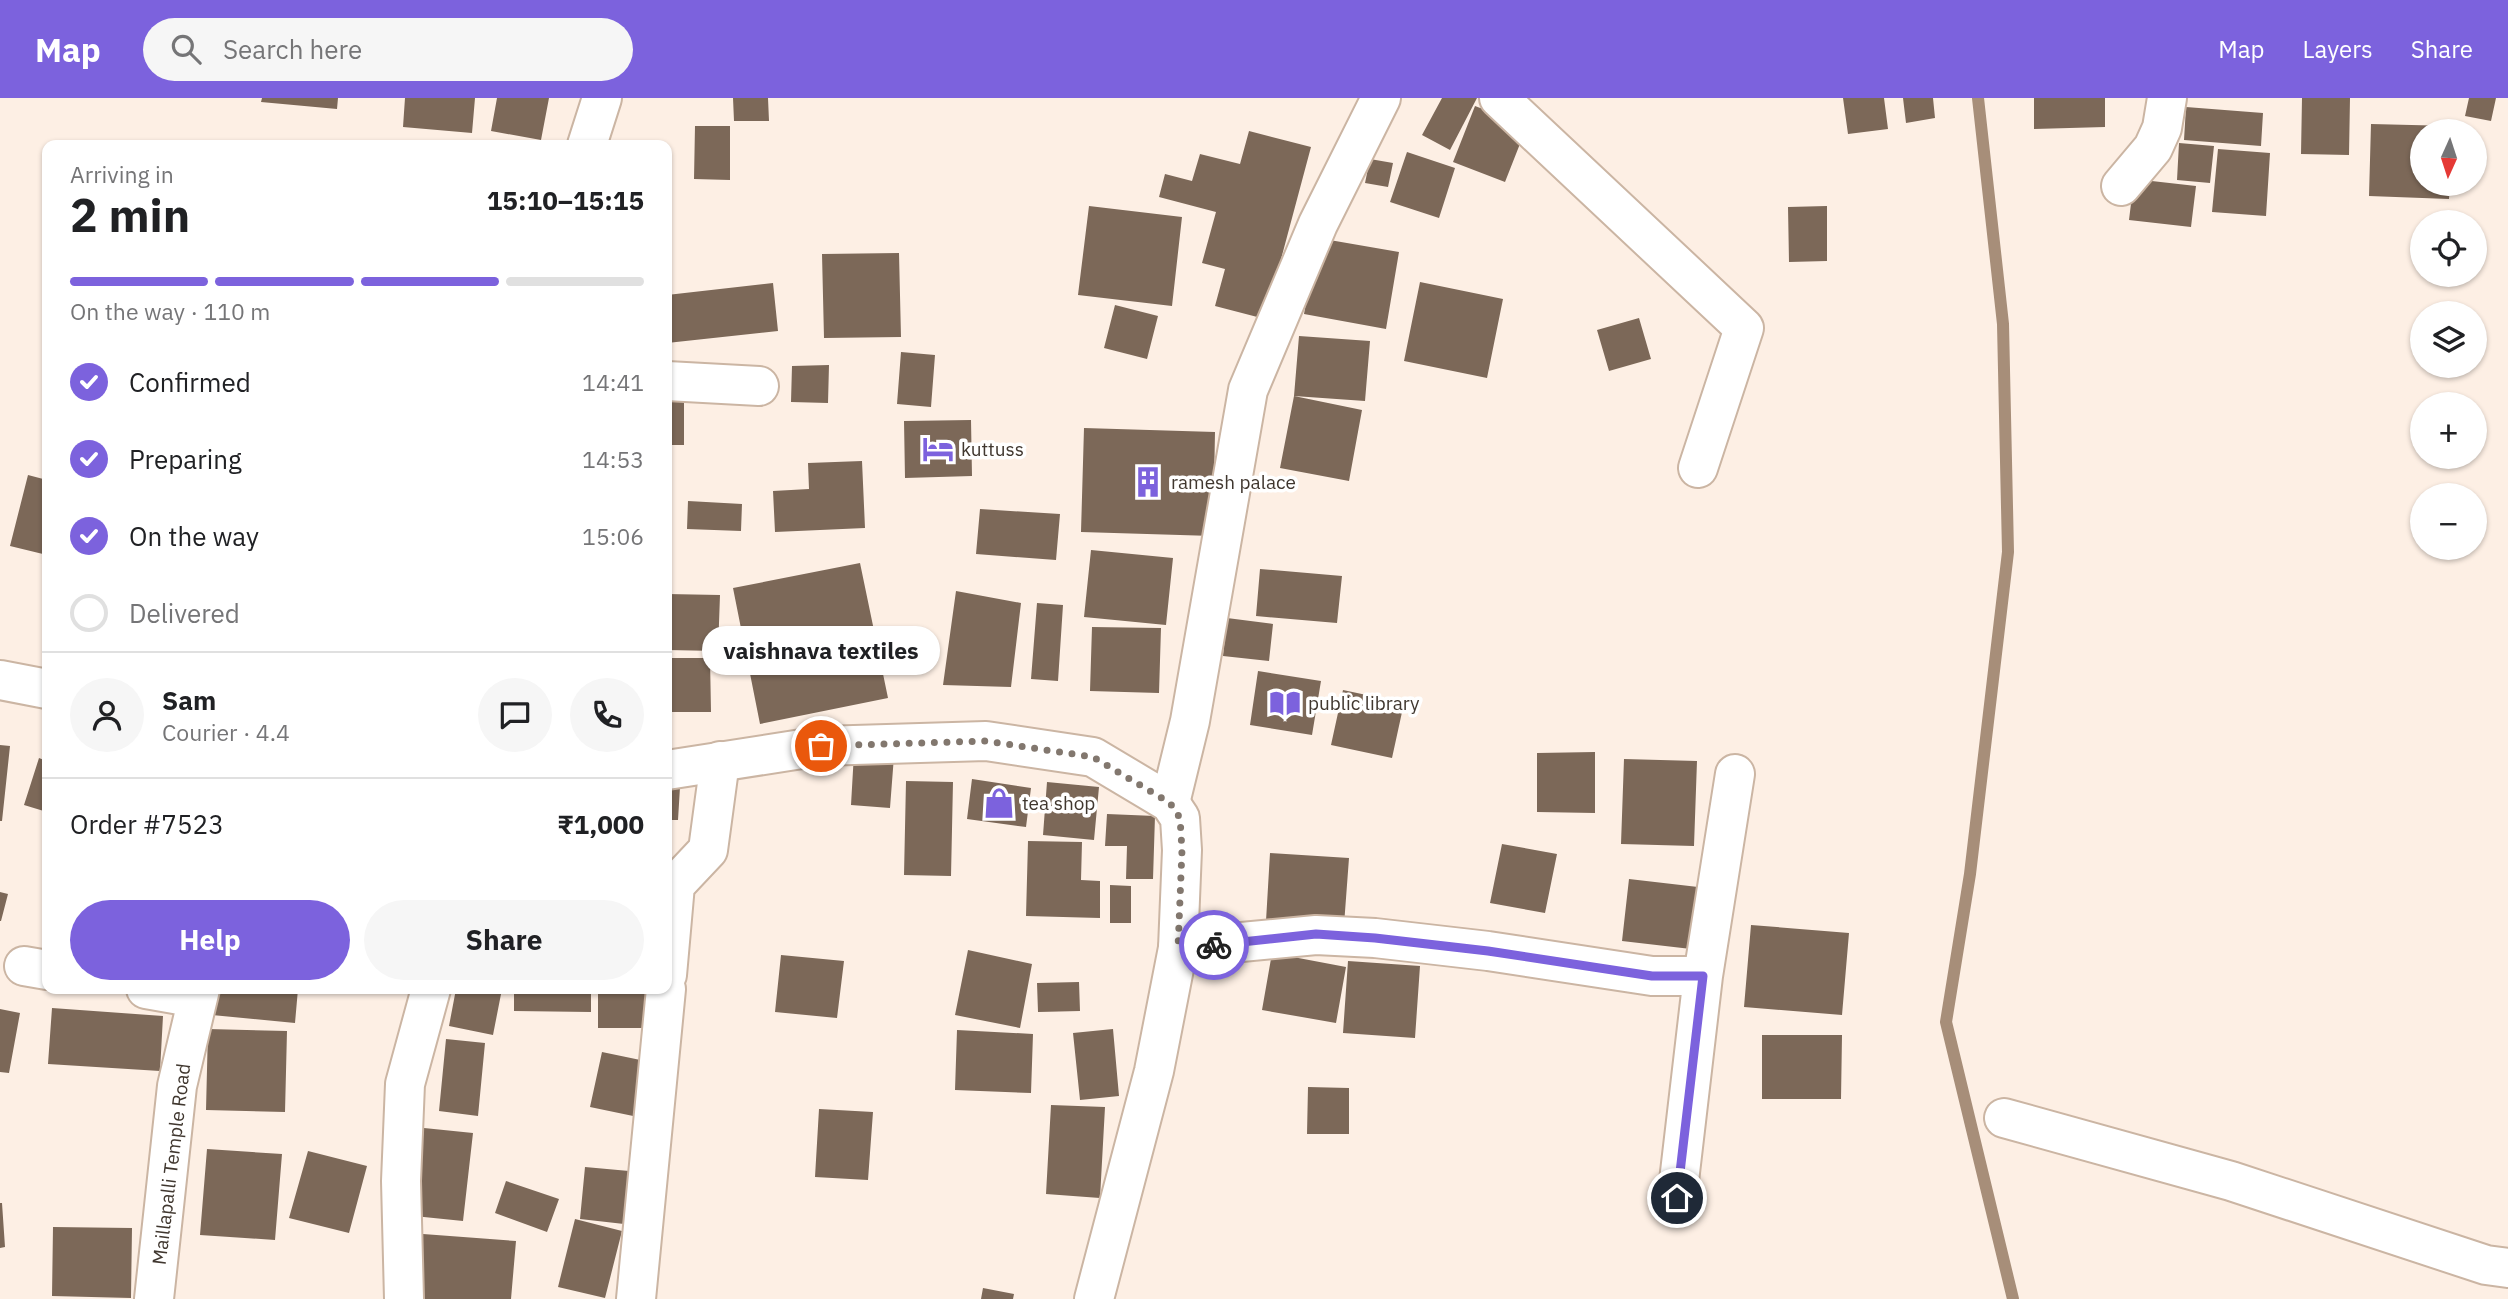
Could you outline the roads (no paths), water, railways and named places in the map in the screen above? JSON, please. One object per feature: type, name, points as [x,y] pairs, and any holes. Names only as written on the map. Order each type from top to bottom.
[{"type":"street","points":[[589,140],[603,98]]},
{"type":"street","points":[[1170,803],[1189,721],[1248,390],[1318,224],[1381,98]]},
{"type":"street","points":[[1499,98],[1744,328],[1698,468]]},
{"type":"street","points":[[2121,186],[2153,148],[2162,128],[2167,98]]},
{"type":"street","points":[[672,381],[759,386]]},
{"type":"street","points":[[0,680],[42,688]]},
{"type":"street","points":[[672,769],[821,746],[986,741],[1093,757],[1170,803],[1180,818],[1182,850],[1178,948],[1154,1071],[1094,1299]]},
{"type":"street","points":[[672,919],[675,885],[708,850],[720,761]]},
{"type":"street","points":[[1677,1198],[1703,976],[1735,774]]},
{"type":"street","points":[[1178,948],[1316,934],[1488,951],[1652,976],[1703,976]]},
{"type":"street","name":"Maillapalli Temple Road","points":[[154,1299],[177,1086],[198,994]]},
{"type":"street","points":[[404,1299],[401,1181],[405,1084],[430,994]]},
{"type":"street","points":[[636,1299],[666,994]]},
{"type":"street","points":[[2004,1118],[2231,1181],[2486,1265],[2508,1268]]},
{"type":"waterway","points":[[1978,98],[2003,324],[2008,552],[1970,874],[1946,1022],[2013,1299]]},
{"type":"place","name":"kuttuss","points":[[938,449]]},
{"type":"place","name":"ramesh palace","points":[[1148,482]]},
{"type":"place","name":"public library","points":[[1285,703]]},
{"type":"place","name":"vaishnava textiles","points":[[821,746]]},
{"type":"place","name":"tea shop","points":[[999,803]]}]
